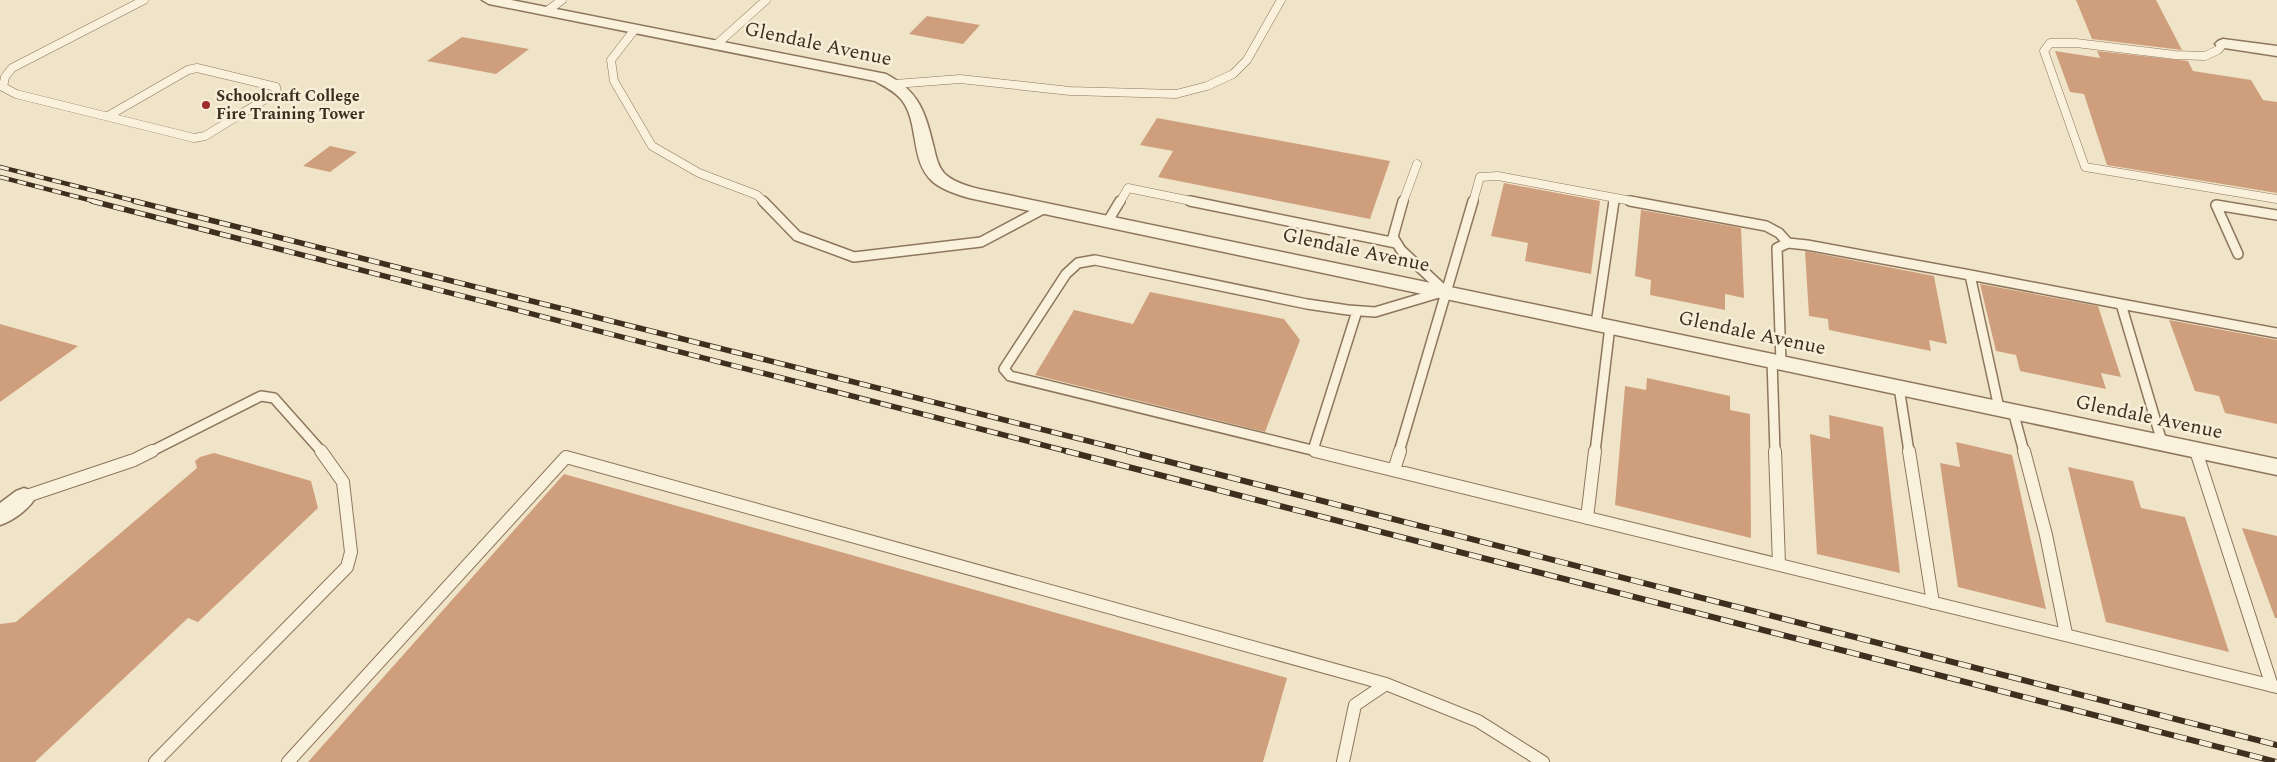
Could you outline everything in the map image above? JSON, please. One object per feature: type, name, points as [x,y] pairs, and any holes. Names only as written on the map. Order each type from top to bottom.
[{"type":"street","name":"Glendale Avenue","points":[[488,0],[554,6],[635,29],[880,77],[905,91],[914,106],[932,169],[944,182],[975,194],[1603,324],[2277,467]]},
{"type":"street","points":[[2224,44],[2277,51]]},
{"type":"street","points":[[0,516],[24,497]]},
{"type":"lane","points":[[108,116],[188,70],[197,68],[276,86],[277,92],[205,136],[194,138],[16,94],[3,87],[5,77],[12,68],[144,0]]},
{"type":"lane","points":[[716,45],[766,0]]},
{"type":"lane","points":[[895,84],[960,79],[1070,91],[1176,94],[1207,86],[1232,74],[1247,60],[1281,0]]},
{"type":"lane","points":[[635,29],[611,60],[614,81],[652,146],[699,174],[757,195],[797,236],[854,257],[917,251],[981,242],[1045,208]]},
{"type":"lane","points":[[2224,44],[2218,50],[2205,56],[2175,55],[2076,43],[2050,43],[2044,51],[2085,167],[2277,199]]},
{"type":"lane","points":[[1417,164],[1397,217],[1393,238],[1401,250],[1445,291]]},
{"type":"lane","points":[[1394,470],[1480,177],[1498,176],[1766,226],[1779,233],[1788,243]]},
{"type":"lane","points":[[1108,221],[1128,188],[1396,243]]},
{"type":"lane","points":[[1587,518],[1614,198]]},
{"type":"lane","points":[[2238,254],[2216,205],[2277,215]]},
{"type":"lane","points":[[1779,564],[1777,248],[1788,243],[1807,245],[2277,333]]},
{"type":"lane","points":[[1445,291],[1374,312],[1357,311],[1307,304],[1095,260],[1078,263],[1066,274],[1004,369],[1010,376],[1779,564],[2023,626],[2066,634],[2274,686]]},
{"type":"lane","points":[[1970,275],[2006,409],[2046,535],[2066,634]]},
{"type":"lane","points":[[2121,304],[2162,442]]},
{"type":"lane","points":[[1313,450],[1357,311]]},
{"type":"lane","points":[[1899,387],[1933,603]]},
{"type":"lane","points":[[24,497],[134,460],[261,396],[274,398],[317,444],[343,482],[351,552],[347,567],[155,762]]},
{"type":"lane","points":[[2196,450],[2274,686]]},
{"type":"lane","points":[[288,762],[566,457],[1386,684],[1478,721],[1543,762]]},
{"type":"lane","points":[[1343,762],[1356,705],[1386,684]]},
{"type":"building","points":[[2076,0],[2156,0],[2182,50],[2092,39]]},
{"type":"building","points":[[927,16],[980,25],[963,44],[909,34]]},
{"type":"building","points":[[462,37],[529,49],[496,74],[427,61]]},
{"type":"building","points":[[2055,51],[2100,58],[2097,51],[2188,61],[2193,71],[2251,80],[2263,100],[2277,102],[2277,193],[2107,165],[2084,94],[2070,92]]},
{"type":"building","points":[[1157,118],[1390,161],[1370,219],[1158,177],[1173,151],[1140,145]]},
{"type":"building","points":[[330,146],[357,152],[330,172],[303,166]]},
{"type":"building","points":[[1504,183],[1600,201],[1591,274],[1525,261],[1528,243],[1491,236]]},
{"type":"building","points":[[1641,210],[1741,228],[1744,298],[1725,294],[1725,310],[1650,295],[1651,280],[1635,276]]},
{"type":"building","points":[[1805,251],[1934,276],[1947,344],[1929,340],[1931,351],[1829,330],[1828,319],[1809,316]]},
{"type":"building","points":[[1980,284],[2098,306],[2121,377],[2101,373],[2106,389],[2020,371],[2016,355],[1996,351]]},
{"type":"building","points":[[1150,292],[1284,319],[1300,340],[1265,432],[1035,375],[1074,310],[1133,324]]},
{"type":"building","points":[[2169,320],[2277,340],[2277,424],[2225,413],[2219,396],[2195,391]]},
{"type":"building","points":[[0,324],[78,346],[0,402]]},
{"type":"building","points":[[1647,378],[1730,396],[1730,410],[1750,414],[1751,538],[1615,505],[1625,386],[1646,390]]},
{"type":"building","points":[[1829,415],[1883,427],[1900,573],[1817,554],[1810,434],[1830,439]]},
{"type":"building","points":[[1956,442],[2012,455],[2046,609],[1958,587],[1940,463],[1960,467]]},
{"type":"building","points":[[214,453],[311,481],[318,508],[198,622],[188,618],[35,762],[0,762],[0,624],[16,622],[197,468],[195,461],[200,457]]},
{"type":"building","points":[[2068,467],[2133,481],[2141,508],[2185,517],[2229,652],[2106,622]]},
{"type":"building","points":[[564,474],[1287,678],[1263,762],[308,762]]},
{"type":"building","points":[[2242,528],[2277,536],[2277,618],[2275,618]]},
{"type":"railway","points":[[0,167],[139,202]]},
{"type":"railway","points":[[0,177],[97,202]]},
{"type":"railway","points":[[92,201],[1070,452]]},
{"type":"railway","points":[[134,201],[1132,452]]},
{"type":"railway","points":[[1066,451],[2277,762]]},
{"type":"railway","points":[[1127,451],[2277,745]]},
{"type":"place","name":"Schoolcraft College Fire Training Tower","points":[[206,105]]}]
